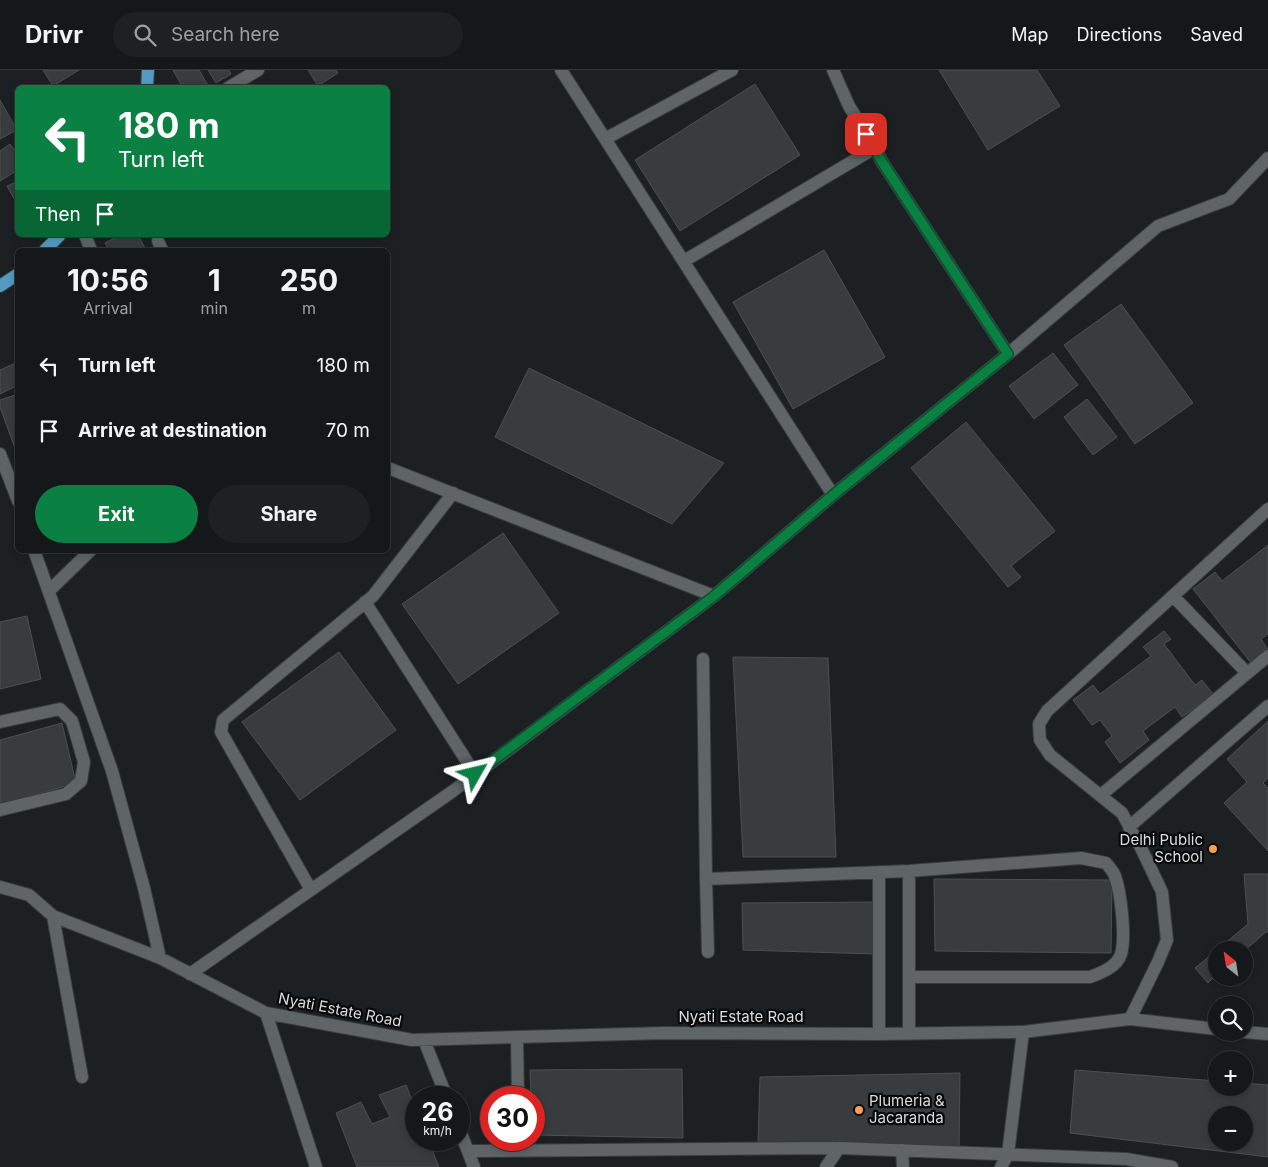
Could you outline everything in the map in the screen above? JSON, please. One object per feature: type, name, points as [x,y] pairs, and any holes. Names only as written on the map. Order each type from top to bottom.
[{"type":"main road","points":[[147,85],[148,70]]},
{"type":"main road","points":[[48,248],[58,237]]},
{"type":"main road","points":[[0,286],[15,276]]},
{"type":"street","points":[[233,85],[258,70]]},
{"type":"street","points":[[560,70],[833,495]]},
{"type":"street","points":[[605,139],[732,70]]},
{"type":"street","points":[[833,70],[850,106],[882,162],[1008,354]]},
{"type":"street","points":[[684,261],[875,148]]},
{"type":"street","points":[[190,974],[475,774],[714,596],[833,495],[1008,354],[1158,226],[1230,199],[1268,158]]},
{"type":"street","points":[[0,454],[15,493]]},
{"type":"street","points":[[390,469],[714,596]]},
{"type":"street","points":[[311,890],[221,732],[223,720],[373,596],[453,493]]},
{"type":"street","points":[[1130,1019],[1167,940],[1162,892],[1122,813],[1050,755],[1040,740],[1039,724],[1047,711],[1268,509]]},
{"type":"street","points":[[35,553],[112,771],[144,888],[160,958]]},
{"type":"street","points":[[49,591],[88,553]]},
{"type":"street","points":[[1173,596],[1247,673]]},
{"type":"street","points":[[365,602],[475,774]]},
{"type":"street","points":[[1101,795],[1268,656]]},
{"type":"street","points":[[703,659],[708,952]]},
{"type":"street","points":[[1130,826],[1268,706]]},
{"type":"street","points":[[0,722],[60,709],[72,721],[84,762],[81,781],[66,794],[0,810]]},
{"type":"street","points":[[706,879],[909,871],[1081,858],[1106,863],[1114,874],[1119,892],[1123,932],[1120,956],[1107,971],[1090,977],[910,977]]},
{"type":"street","points":[[909,871],[909,1034]]},
{"type":"street","points":[[879,872],[879,1034]]},
{"type":"street","name":"Nyati Estate Road","points":[[0,887],[29,895],[53,916],[160,958],[266,1013],[412,1040],[664,1033],[909,1034],[1023,1032],[1130,1019],[1208,1028]]},
{"type":"street","points":[[53,916],[82,1077]]},
{"type":"street","name":"Nyati Estate Road","points":[[266,1013],[316,1167]]},
{"type":"street","points":[[1001,1167],[1008,1154],[1023,1032]]},
{"type":"street","points":[[1253,1033],[1268,1034]]},
{"type":"street","points":[[517,1037],[518,1086]]},
{"type":"street","points":[[424,1040],[442,1086]]},
{"type":"street","points":[[545,1145],[902,1150],[1008,1154],[1172,1167]]},
{"type":"street","points":[[826,1167],[839,1148]]},
{"type":"street","points":[[474,1167],[468,1152],[480,1150]]},
{"type":"street","points":[[902,1150],[903,1167]]},
{"type":"building","points":[[43,70],[79,70],[55,85],[52,85]]},
{"type":"building","points":[[173,70],[199,70],[208,85],[181,85]]},
{"type":"building","points":[[208,70],[229,70],[231,74],[216,83]]},
{"type":"building","points":[[308,70],[336,70],[338,73],[317,85]]},
{"type":"building","points":[[939,70],[1037,70],[1060,106],[988,150]]},
{"type":"building","points":[[755,84],[800,155],[680,231],[635,160]]},
{"type":"building","points":[[0,100],[15,126],[15,131],[0,139]]},
{"type":"building","points":[[10,144],[15,151],[15,172],[0,181],[0,151]]},
{"type":"building","points":[[15,182],[15,201],[7,186]]},
{"type":"building","points":[[116,237],[139,237],[145,248],[108,248],[105,243]]},
{"type":"building","points":[[824,250],[885,357],[793,409],[733,302]]},
{"type":"building","points":[[1121,304],[1193,403],[1135,444],[1064,345]]},
{"type":"building","points":[[1053,353],[1078,385],[1034,419],[1009,386]]},
{"type":"building","points":[[15,363],[15,386],[0,394],[0,370]]},
{"type":"building","points":[[529,368],[724,463],[672,524],[495,437]]},
{"type":"building","points":[[15,395],[15,448],[0,407],[0,400]]},
{"type":"building","points":[[1087,399],[1117,437],[1093,455],[1064,417]]},
{"type":"building","points":[[966,422],[1055,531],[1011,566],[1021,577],[1008,587],[911,468]]},
{"type":"building","points":[[503,533],[559,613],[458,684],[402,604]]},
{"type":"building","points":[[1268,545],[1268,634],[1261,639],[1268,650],[1251,663],[1193,589],[1215,572],[1222,581]]},
{"type":"building","points":[[27,616],[41,679],[0,689],[0,622]]},
{"type":"building","points":[[1164,631],[1171,639],[1164,644],[1195,685],[1202,680],[1213,694],[1182,717],[1175,707],[1143,731],[1149,740],[1120,763],[1105,742],[1112,736],[1100,720],[1092,725],[1073,700],[1093,685],[1100,694],[1151,656],[1143,647]]},
{"type":"building","points":[[339,652],[396,730],[300,800],[242,722]]},
{"type":"building","points":[[733,657],[828,658],[836,857],[743,857]]},
{"type":"building","points":[[1268,721],[1268,778],[1263,783],[1268,788],[1268,851],[1224,803],[1247,782],[1227,759]]},
{"type":"building","points":[[62,723],[76,783],[0,805],[0,740]]},
{"type":"building","points":[[1244,874],[1268,874],[1268,932],[1253,943],[1253,941],[1228,941],[1248,924]]},
{"type":"building","points":[[934,879],[1112,880],[1111,953],[935,951]]},
{"type":"building","points":[[879,902],[877,954],[743,950],[742,903]]},
{"type":"building","points":[[1208,957],[1208,983],[1195,968]]},
{"type":"building","points":[[682,1069],[683,1138],[545,1135],[545,1086],[531,1086],[530,1070]]},
{"type":"building","points":[[1075,1070],[1208,1080],[1208,1096],[1253,1096],[1253,1084],[1268,1085],[1268,1157],[1218,1151],[1253,1151],[1253,1106],[1208,1106],[1208,1150],[1070,1133]]},
{"type":"building","name":"Plumeria & Jacaranda","points":[[960,1073],[959,1149],[758,1143],[760,1077]]},
{"type":"building","points":[[406,1085],[405,1151],[432,1151],[439,1167],[357,1167],[336,1113],[361,1102],[372,1124],[390,1117],[379,1095]]},
{"type":"place","name":"Delhi Public School","points":[[1213,849]]},
{"type":"place","name":"Plumeria & Jacaranda","points":[[859,1110]]},
{"type":"route","points":[[475,774],[714,596],[833,495],[1008,354],[882,162],[866,134]]}]
